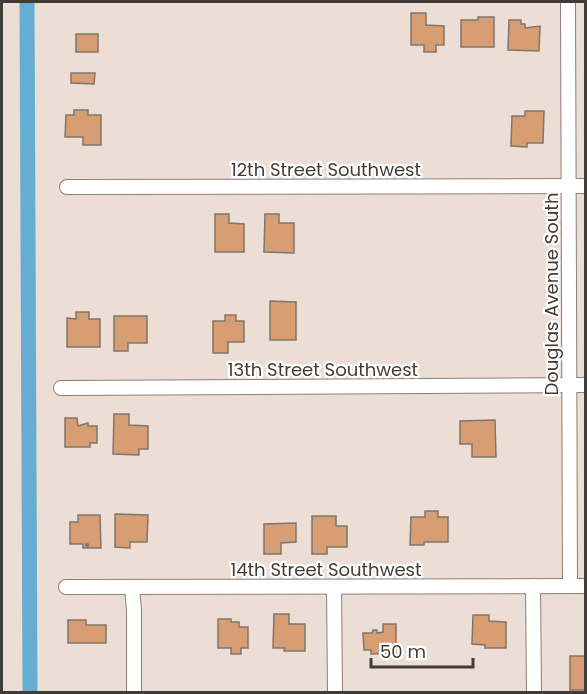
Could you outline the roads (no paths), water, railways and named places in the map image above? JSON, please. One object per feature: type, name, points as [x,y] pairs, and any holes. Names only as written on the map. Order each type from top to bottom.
[{"type":"street","name":"Douglas Avenue South","points":[[568,2],[570,586]]},
{"type":"street","name":"12th Street Southwest","points":[[67,187],[585,186]]},
{"type":"street","name":"13th Street Southwest","points":[[61,388],[585,385]]},
{"type":"street","points":[[533,586],[534,693]]},
{"type":"street","name":"14th Street Southwest","points":[[66,588],[585,586]]},
{"type":"street","points":[[334,587],[334,693]]},
{"type":"street","points":[[132,588],[134,693]]},
{"type":"waterway","points":[[27,2],[30,692]]}]
